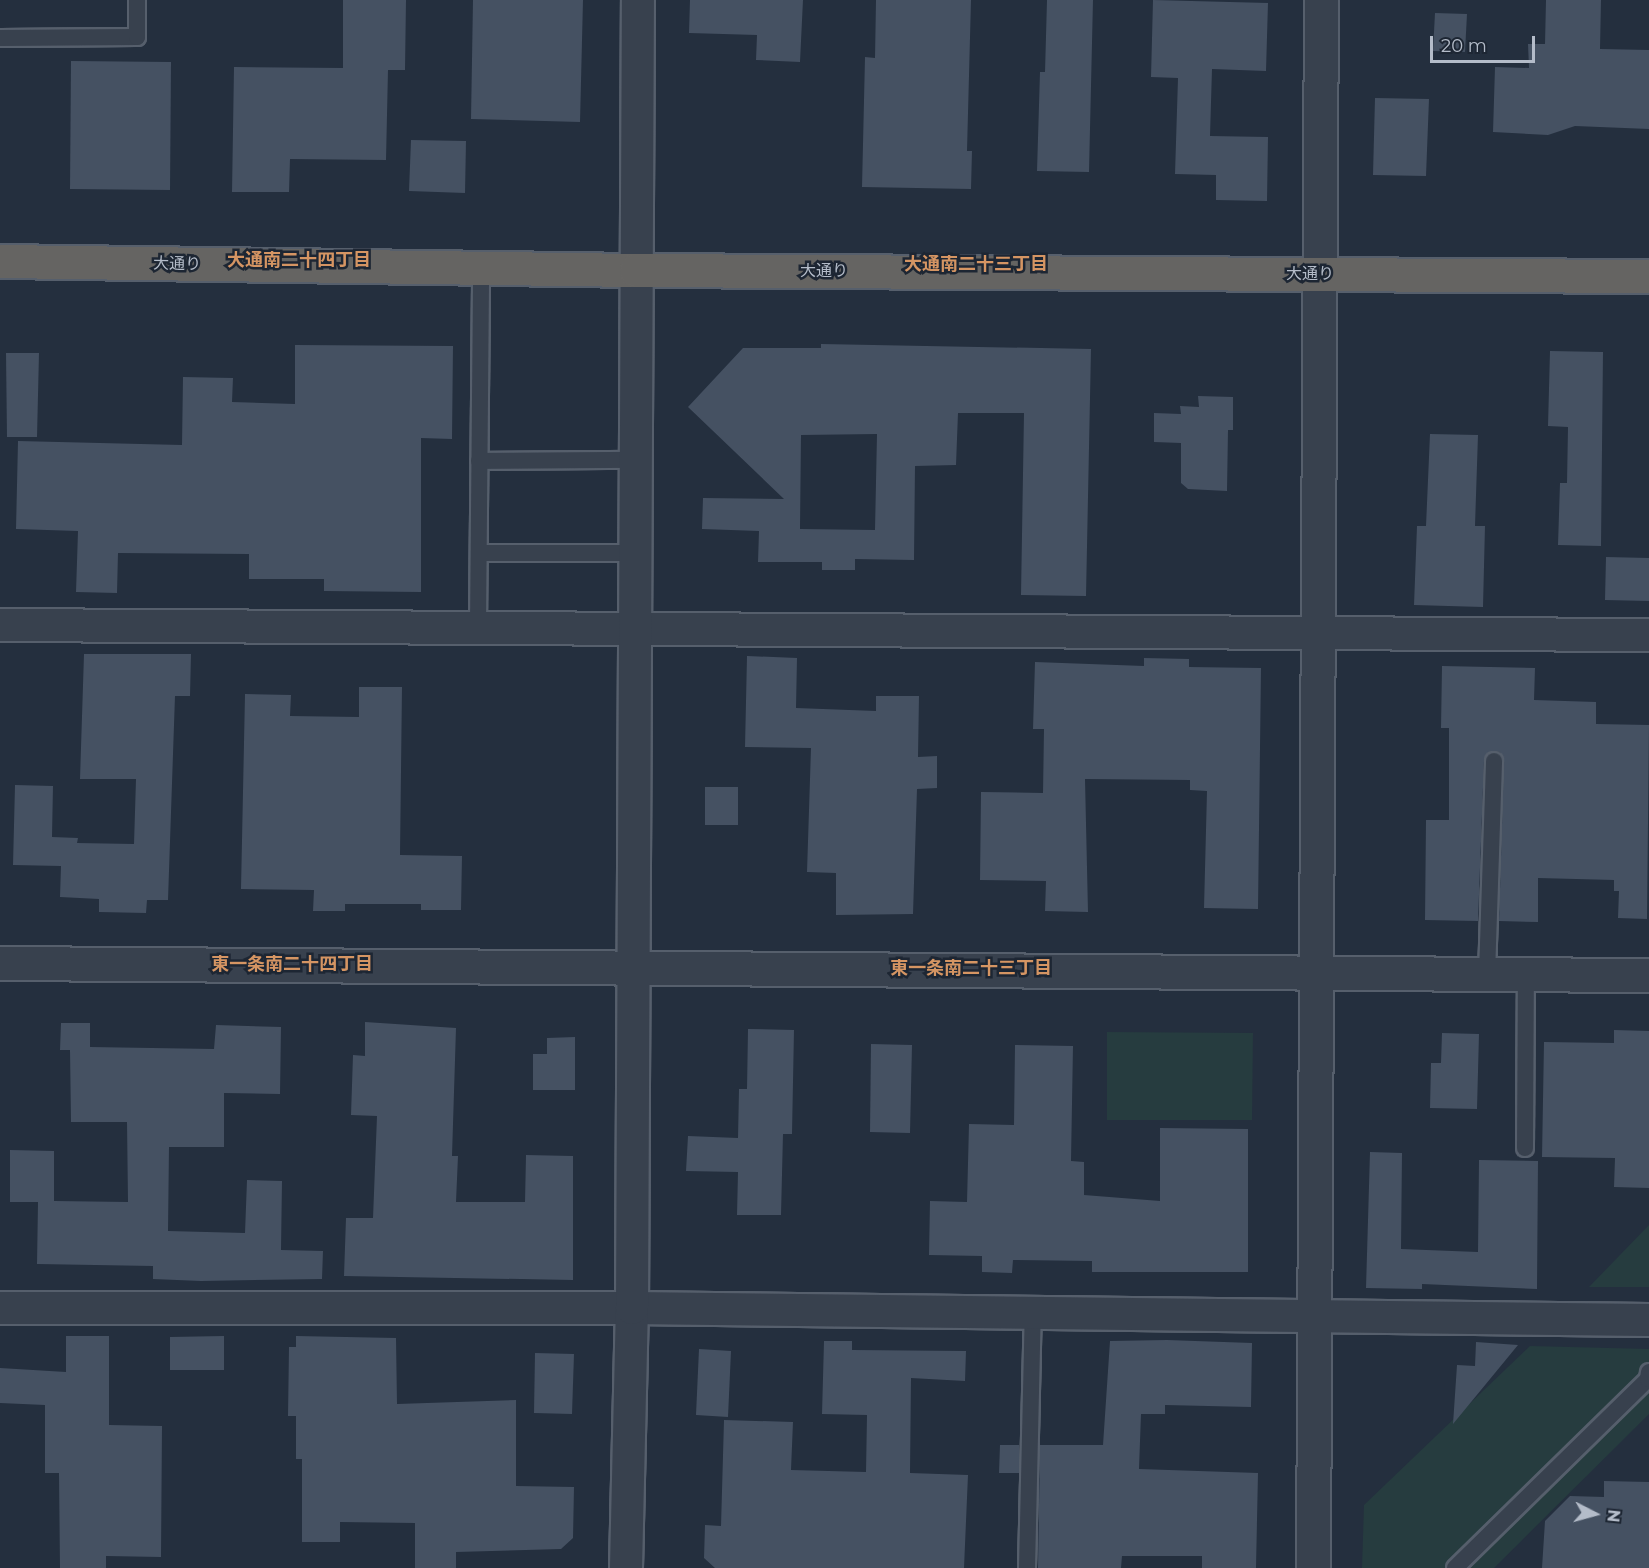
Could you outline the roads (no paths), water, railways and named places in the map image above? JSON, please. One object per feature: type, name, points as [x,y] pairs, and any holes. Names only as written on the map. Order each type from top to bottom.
[{"type":"highway","name":"大通り","points":[[0,261],[636,270],[1649,276]]},
{"type":"street","points":[[626,1568],[632,1308],[632,628],[638,0]]},
{"type":"street","points":[[1313,1568],[1312,1315],[1318,973],[1321,0]]},
{"type":"street","points":[[0,625],[1318,631],[1649,635]]},
{"type":"street","points":[[0,963],[1649,975]]},
{"type":"street","points":[[0,1308],[632,1308],[1649,1320]]},
{"type":"lane","points":[[0,38],[137,38],[137,0]]},
{"type":"lane","points":[[478,627],[481,268]]},
{"type":"lane","points":[[479,460],[634,460]]},
{"type":"lane","points":[[479,552],[633,553]]},
{"type":"lane","points":[[1487,974],[1494,761]]},
{"type":"lane","points":[[1524,1148],[1526,974]]},
{"type":"lane","points":[[1027,1568],[1033,1312]]},
{"type":"lane","points":[[1455,1568],[1648,1379],[1649,1372]]},
{"type":"district","name":"大通南二十四丁目","points":[[299,260]]},
{"type":"district","name":"大通南二十三丁目","points":[[976,264]]},
{"type":"district","name":"東一条南二十四丁目","points":[[292,964]]},
{"type":"district","name":"東一条南二十三丁目","points":[[971,968]]}]
